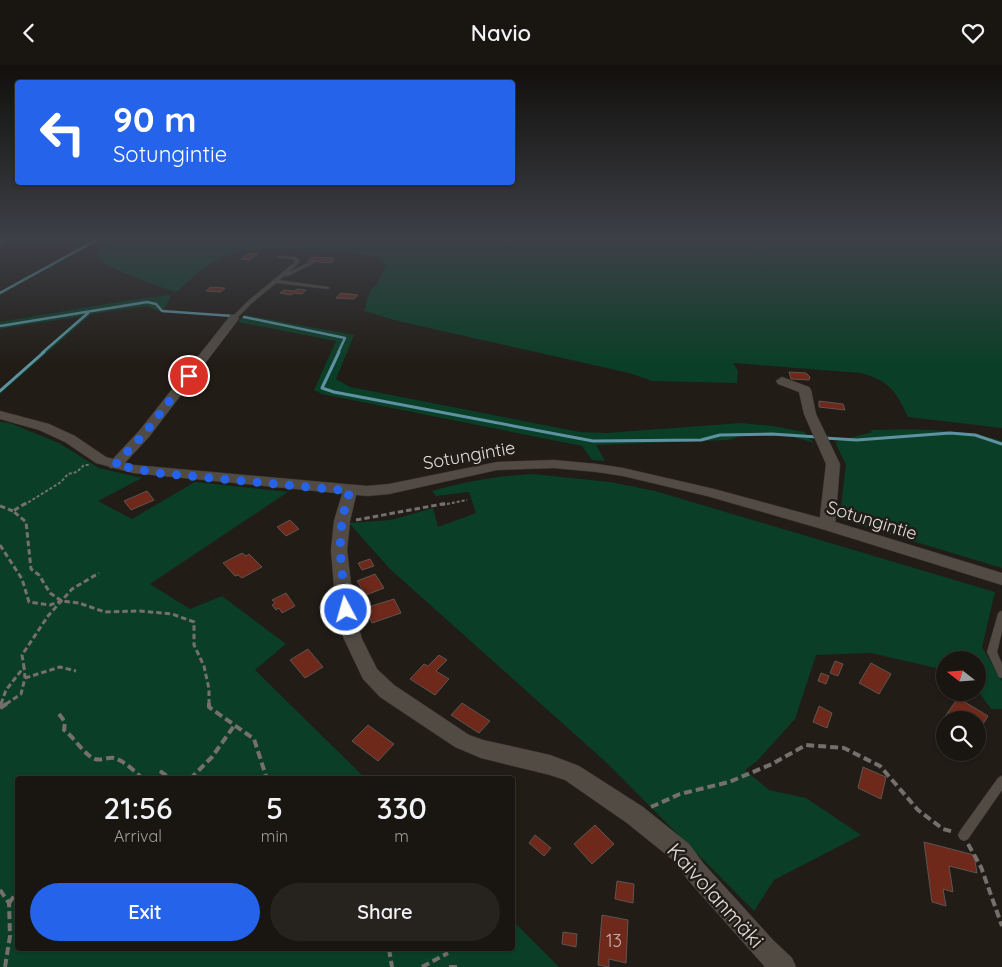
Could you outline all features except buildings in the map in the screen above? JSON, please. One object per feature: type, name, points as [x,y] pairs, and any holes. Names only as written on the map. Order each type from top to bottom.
[{"type":"street","points":[[115,465],[144,434],[234,318]]},
{"type":"street","points":[[782,381],[805,391],[810,414],[833,464],[827,525]]},
{"type":"street","name":"Sotungintie","points":[[0,415],[44,427],[70,439],[90,454],[115,465],[157,473],[350,491],[389,489],[497,466],[554,464],[606,469],[659,480],[827,525],[1002,579]]},
{"type":"street","name":"Kaivolanmäki","points":[[350,491],[342,521],[339,550],[346,610],[352,639],[370,674],[387,691],[462,741],[481,749],[550,765],[572,773],[635,815],[681,851],[696,873],[764,949],[783,967]]},
{"type":"lane","points":[[234,318],[275,281],[328,288]]},
{"type":"lane","points":[[1002,615],[992,652],[1002,674]]},
{"type":"lane","points":[[964,835],[1002,781]]},
{"type":"path","points":[[13,511],[61,482],[68,475],[77,472],[84,465],[115,465]]},
{"type":"path","points":[[342,521],[393,515],[467,500]]},
{"type":"path","points":[[0,506],[13,511],[26,522],[31,569],[39,575],[50,593],[62,601]]},
{"type":"path","points":[[0,545],[2,553],[25,583],[29,602],[50,605],[62,601],[79,603],[105,612],[140,611],[172,614],[194,622],[194,645],[204,666],[209,689],[209,707],[254,739],[266,776]]},
{"type":"path","points":[[0,708],[21,694],[25,678],[22,655],[48,616],[72,589],[99,573]]},
{"type":"path","points":[[0,708],[6,690],[24,667]]},
{"type":"path","points":[[25,678],[60,667],[76,671]]},
{"type":"path","points":[[59,714],[65,722],[64,730],[76,738],[86,754],[97,759],[114,758],[131,768],[140,776]]},
{"type":"path","points":[[193,776],[212,757],[234,726]]},
{"type":"path","points":[[635,815],[657,803],[680,794],[729,782],[772,764],[806,745],[844,748],[880,766],[918,810],[943,829],[964,835],[981,867],[1002,925]]},
{"type":"path","points":[[160,771],[167,776]]},
{"type":"path","points":[[0,890],[9,903],[10,936],[5,967]]},
{"type":"path","points":[[9,903],[15,895]]},
{"type":"path","points":[[390,951],[392,967]]},
{"type":"path","points":[[422,967],[448,953]]},
{"type":"path","points":[[449,967],[461,967]]},
{"type":"green space","points":[[21,280],[27,280],[0,295],[0,292]]},
{"type":"green space","points":[[141,280],[189,280],[176,292]]},
{"type":"green space","points":[[379,280],[1002,280],[1002,428],[908,417],[900,400],[885,383],[860,373],[733,363],[738,371],[737,383],[652,381],[629,373],[398,321],[364,311],[370,291]]},
{"type":"green space","points":[[171,295],[163,312],[145,306],[91,314],[0,394],[0,390],[82,316],[0,329],[0,322]]},
{"type":"green space","points":[[245,315],[354,335],[336,379],[350,387],[580,432],[606,433],[741,423],[773,426],[804,432],[814,443],[783,435],[759,434],[728,440],[596,445],[605,461],[592,460],[582,446],[322,394],[314,390],[336,341],[238,322]]},
{"type":"green space","points":[[0,422],[10,423],[59,443],[99,468],[142,478],[98,501],[132,519],[195,482],[288,492],[150,584],[190,609],[222,596],[286,644],[255,670],[363,776],[15,776],[15,951],[515,951],[515,923],[559,967],[0,967]]},
{"type":"green space","points":[[870,430],[953,432],[1002,441],[1002,568],[843,520],[840,513],[846,465],[835,442],[872,432]]},
{"type":"green space","points":[[533,474],[610,482],[655,491],[995,592],[982,647],[984,651],[936,651],[936,668],[871,653],[816,655],[795,719],[757,761],[745,770],[769,790],[806,798],[861,835],[774,880],[754,911],[608,764],[390,569],[349,523],[391,520],[433,508],[438,527],[476,513],[469,492],[436,496],[432,491],[482,479]]},
{"type":"green space","points":[[986,654],[1002,681],[1002,709],[991,709],[985,701]]},
{"type":"waterway","points":[[0,293],[23,280]]},
{"type":"waterway","points":[[0,326],[147,302],[156,304],[162,311],[233,316]]},
{"type":"waterway","points":[[42,353],[88,313]]},
{"type":"waterway","points":[[244,317],[345,338],[338,353]]},
{"type":"waterway","points":[[0,391],[44,352]]},
{"type":"waterway","points":[[339,352],[322,388],[334,392],[593,441],[701,440],[720,435],[772,434],[817,437]]},
{"type":"waterway","points":[[824,438],[857,440],[950,433],[975,435],[1002,444]]},
{"type":"route","points":[[189,376],[144,434],[115,465],[157,473],[350,491],[342,521],[339,550],[346,610]]}]
